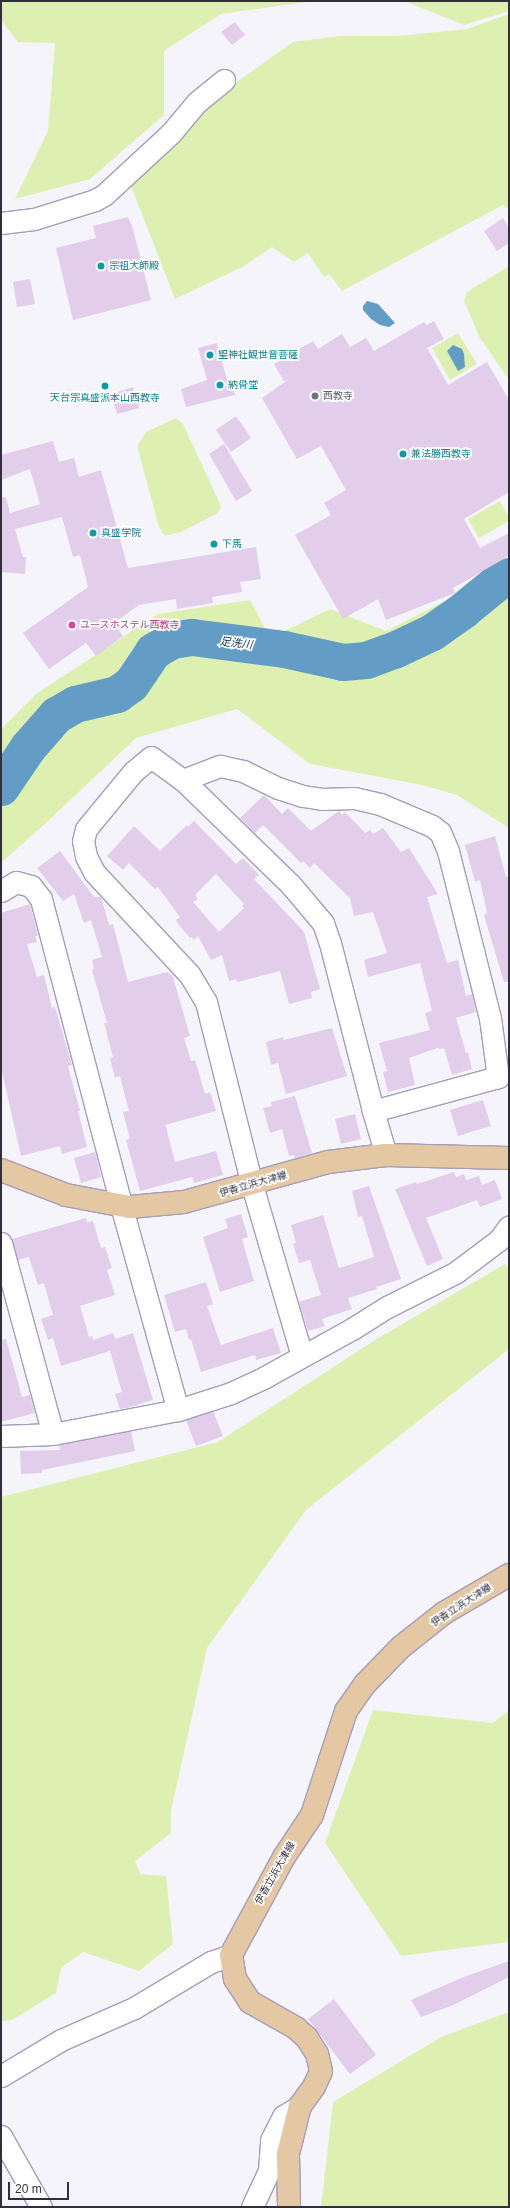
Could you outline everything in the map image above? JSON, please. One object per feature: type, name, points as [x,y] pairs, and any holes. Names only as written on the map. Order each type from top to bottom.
[{"type":"main road","name":"伊香立浜大津線","points":[[1,1170],[66,1196],[130,1207],[184,1202],[328,1162],[386,1154],[509,1158]]},
{"type":"main road","name":"伊香立浜大津線","points":[[231,1955],[284,1857],[312,1815],[346,1710],[365,1684],[401,1647],[444,1614],[509,1575]]},
{"type":"main road","points":[[231,1955],[235,1979],[250,2002],[296,2028],[307,2038],[317,2054],[321,2071],[314,2087],[300,2106],[288,2154],[289,2207]]},
{"type":"street","points":[[1,223],[34,219],[95,200],[104,195],[170,133],[197,102],[224,80]]},
{"type":"street","points":[[302,1356],[252,1184],[206,1002],[202,992],[189,974],[94,872],[86,856],[83,841],[86,829],[133,772],[152,757],[183,780],[291,885],[323,923],[330,943],[373,1111],[386,1154]]},
{"type":"street","points":[[183,780],[220,766],[243,771],[278,788],[303,796],[322,799],[354,798],[380,804],[432,826],[440,832],[448,851],[490,1018],[498,1077],[373,1111]]},
{"type":"street","points":[[1,890],[16,882],[31,886],[41,899],[121,1205],[178,1410]]},
{"type":"street","points":[[1,1436],[53,1434],[178,1410],[231,1393],[302,1356],[387,1307],[455,1273],[499,1240],[509,1226]]},
{"type":"street","points":[[1,1243],[53,1434]]},
{"type":"street","points":[[1,2076],[61,2040],[134,2008],[211,1962],[231,1955]]},
{"type":"street","points":[[252,2207],[269,2171],[271,2140],[283,2116],[300,2106]]},
{"type":"street","points":[[1,2136],[41,2207]]},
{"type":"green space","points":[[1,1],[314,1],[221,14],[164,51],[164,115],[90,179],[15,199],[48,131],[55,43],[18,42],[1,20]]},
{"type":"green space","points":[[404,1],[509,1],[509,11],[464,25]]},
{"type":"green space","points":[[509,14],[509,210],[503,205],[342,291],[329,274],[324,277],[308,253],[294,262],[272,247],[244,266],[175,299],[129,181],[206,104],[293,42],[340,36],[398,36],[467,29]]},
{"type":"green space","points":[[509,266],[509,380],[480,338],[464,301],[467,292]]},
{"type":"green space","points":[[458,333],[477,364],[450,380],[432,348]]},
{"type":"green space","points":[[176,418],[183,424],[221,506],[218,513],[181,532],[165,536],[159,527],[137,446],[146,432]]},
{"type":"green space","points":[[500,501],[509,517],[509,521],[479,538],[468,519]]},
{"type":"green space","points":[[509,568],[509,828],[457,795],[422,785],[310,764],[237,709],[136,738],[46,823],[1,863],[1,729],[36,694],[158,614],[250,600],[270,638],[330,609],[386,631]]},
{"type":"green space","points":[[505,1264],[509,1269],[509,1349],[306,1510],[207,1648],[171,1811],[171,1833],[135,1861],[140,1874],[166,1876],[173,1944],[139,1971],[83,1952],[61,1968],[56,1993],[12,2020],[1,2021],[1,1497],[218,1442],[375,1340]]},
{"type":"green space","points":[[373,1710],[493,1723],[509,1710],[509,1942],[401,1956],[325,1843]]},
{"type":"green space","points":[[509,2012],[509,2207],[321,2207],[333,2102],[441,2037]]},
{"type":"water","points":[[367,301],[378,304],[395,323],[389,327],[380,325],[371,319],[363,310],[363,306]]},
{"type":"water","points":[[453,345],[462,349],[464,354],[465,367],[458,371],[447,351]]},
{"type":"building","points":[[235,22],[245,35],[232,45],[221,32]]},
{"type":"building","name":"宗祖大師殿","points":[[128,217],[133,229],[151,300],[73,320],[56,248],[96,238],[93,226]]},
{"type":"building","points":[[503,218],[509,228],[509,243],[497,251],[484,231]]},
{"type":"building","points":[[30,279],[35,304],[17,307],[13,282]]},
{"type":"building","points":[[434,321],[444,339],[427,348],[448,385],[487,362],[509,400],[509,492],[464,519],[480,548],[509,533],[509,556],[453,588],[455,593],[386,620],[378,599],[343,619],[295,535],[331,515],[324,503],[346,490],[321,446],[297,459],[262,398],[289,379],[284,381],[274,364],[313,341],[318,349],[342,334],[350,347],[366,338],[374,351],[424,322],[427,325]]},
{"type":"building","points":[[217,343],[227,380],[231,379],[235,395],[186,407],[181,389],[207,380],[198,348]]},
{"type":"building","points":[[133,387],[139,408],[117,414],[111,394]]},
{"type":"building","points":[[236,416],[251,438],[231,452],[216,430]]},
{"type":"building","points":[[53,441],[59,462],[74,458],[79,477],[101,470],[128,568],[256,547],[261,579],[240,582],[242,592],[212,597],[213,603],[177,609],[176,599],[139,605],[114,623],[123,636],[96,656],[86,643],[49,669],[23,633],[88,587],[80,555],[73,557],[62,517],[15,529],[23,557],[26,557],[25,574],[1,572],[1,497],[6,497],[10,513],[40,504],[30,469],[1,480],[1,455]]},
{"type":"building","points":[[224,444],[252,491],[236,501],[209,454]]},
{"type":"building","points":[[264,795],[282,814],[288,808],[311,831],[339,811],[342,815],[345,812],[365,833],[370,830],[373,834],[383,828],[401,852],[409,848],[438,894],[427,897],[447,963],[458,960],[466,996],[472,994],[476,1012],[456,1018],[466,1053],[468,1052],[472,1069],[452,1075],[444,1048],[438,1048],[409,1058],[415,1085],[388,1092],[383,1072],[387,1071],[379,1043],[430,1030],[425,1013],[432,1011],[420,963],[368,977],[364,960],[387,953],[373,912],[354,916],[350,898],[314,863],[310,868],[303,861],[301,863],[263,825],[255,833],[240,818]]},
{"type":"building","points":[[194,821],[236,864],[243,858],[259,875],[254,879],[304,932],[320,989],[311,992],[312,998],[289,1004],[280,971],[237,982],[236,979],[229,981],[222,955],[211,960],[198,936],[194,940],[192,937],[190,938],[178,924],[176,920],[180,917],[158,887],[155,889],[129,863],[123,870],[107,856],[134,826],[160,851],[187,825],[188,827]],"holes":[[[216,874],[244,904],[242,906],[244,908],[219,932],[193,902],[198,899],[195,895]]]},
{"type":"building","points":[[495,836],[506,877],[509,876],[509,982],[504,982],[484,915],[487,913],[480,880],[475,882],[465,845]]},
{"type":"building","points":[[60,851],[94,897],[101,897],[109,925],[113,924],[128,982],[167,972],[173,977],[190,1036],[184,1038],[191,1061],[195,1060],[205,1094],[210,1092],[216,1111],[165,1125],[175,1162],[216,1151],[223,1175],[194,1183],[192,1177],[140,1191],[126,1140],[130,1139],[123,1112],[129,1111],[120,1076],[115,1078],[110,1058],[113,1057],[104,1023],[107,1023],[92,970],[94,969],[92,960],[102,957],[91,920],[84,923],[74,894],[63,901],[37,868]]},
{"type":"building","points":[[30,904],[38,936],[35,936],[37,942],[27,944],[37,977],[44,975],[52,1008],[55,1007],[72,1065],[68,1066],[80,1111],[78,1111],[87,1147],[62,1154],[60,1146],[21,1156],[1,1067],[1,913]]},
{"type":"building","points":[[332,1028],[347,1076],[286,1094],[278,1063],[271,1065],[266,1042],[283,1037],[284,1040]]},
{"type":"building","points":[[295,1096],[312,1153],[295,1158],[294,1155],[289,1156],[282,1129],[270,1133],[263,1108],[272,1106],[271,1102]]},
{"type":"building","points":[[483,1100],[491,1126],[458,1136],[450,1110]]},
{"type":"building","points":[[355,1114],[361,1139],[341,1144],[335,1119]]},
{"type":"building","points":[[95,1152],[101,1177],[81,1183],[74,1158]]},
{"type":"building","points":[[454,1172],[456,1177],[464,1174],[466,1180],[479,1176],[482,1185],[495,1180],[502,1199],[480,1207],[477,1200],[426,1218],[443,1259],[427,1266],[395,1189],[416,1182],[417,1184]]},
{"type":"building","points":[[369,1186],[401,1279],[376,1287],[377,1289],[348,1298],[352,1309],[322,1319],[325,1326],[308,1331],[299,1302],[321,1295],[310,1260],[299,1263],[293,1244],[296,1243],[291,1225],[323,1215],[339,1268],[374,1257],[362,1216],[358,1217],[352,1191]]},
{"type":"building","points":[[241,1214],[248,1237],[242,1239],[254,1281],[220,1292],[203,1237],[228,1228],[225,1219]]},
{"type":"building","points":[[86,1218],[87,1222],[93,1221],[101,1248],[105,1247],[112,1268],[107,1270],[115,1295],[80,1306],[89,1337],[92,1336],[93,1340],[113,1333],[115,1339],[133,1333],[153,1400],[127,1408],[120,1409],[115,1394],[122,1392],[110,1351],[61,1366],[53,1338],[48,1340],[41,1319],[53,1315],[44,1283],[38,1285],[29,1257],[18,1260],[12,1239]]},
{"type":"building","points":[[206,1282],[213,1304],[207,1306],[221,1345],[273,1328],[281,1353],[256,1360],[255,1355],[201,1372],[191,1339],[189,1340],[186,1329],[175,1332],[164,1295]]},
{"type":"building","points":[[6,1339],[22,1397],[30,1395],[35,1413],[1,1422],[1,1340]]},
{"type":"building","points":[[213,1411],[223,1436],[196,1446],[186,1420]]},
{"type":"building","points":[[131,1431],[135,1451],[42,1470],[42,1473],[21,1474],[20,1451],[60,1450],[59,1445]]},
{"type":"building","points":[[509,1961],[509,1977],[451,2006],[421,2017],[411,2000],[466,1976]]},
{"type":"building","points":[[334,1999],[376,2055],[350,2074],[308,2019]]},
{"type":"waterway","name":"足洗川","points":[[1,787],[28,747],[56,715],[75,704],[117,694],[131,684],[153,651],[172,640],[192,637],[284,649],[343,662],[366,660],[394,650],[432,632],[463,610],[496,583],[509,576]]},
{"type":"place","name":"宗祖大師殿","points":[[101,266]]},
{"type":"place","name":"聖神社観世音菩薩","points":[[210,355]]},
{"type":"place","name":"納骨堂","points":[[220,385]]},
{"type":"place","name":"天台宗真盛派本山西教寺","points":[[105,386]]},
{"type":"place","name":"西教寺","points":[[315,396]]},
{"type":"place","name":"兼法勝西教寺","points":[[403,454]]},
{"type":"place","name":"真盛学院","points":[[93,533]]},
{"type":"place","name":"下馬","points":[[214,544]]},
{"type":"place","name":"ユースホステル西教寺","points":[[72,625]]}]
